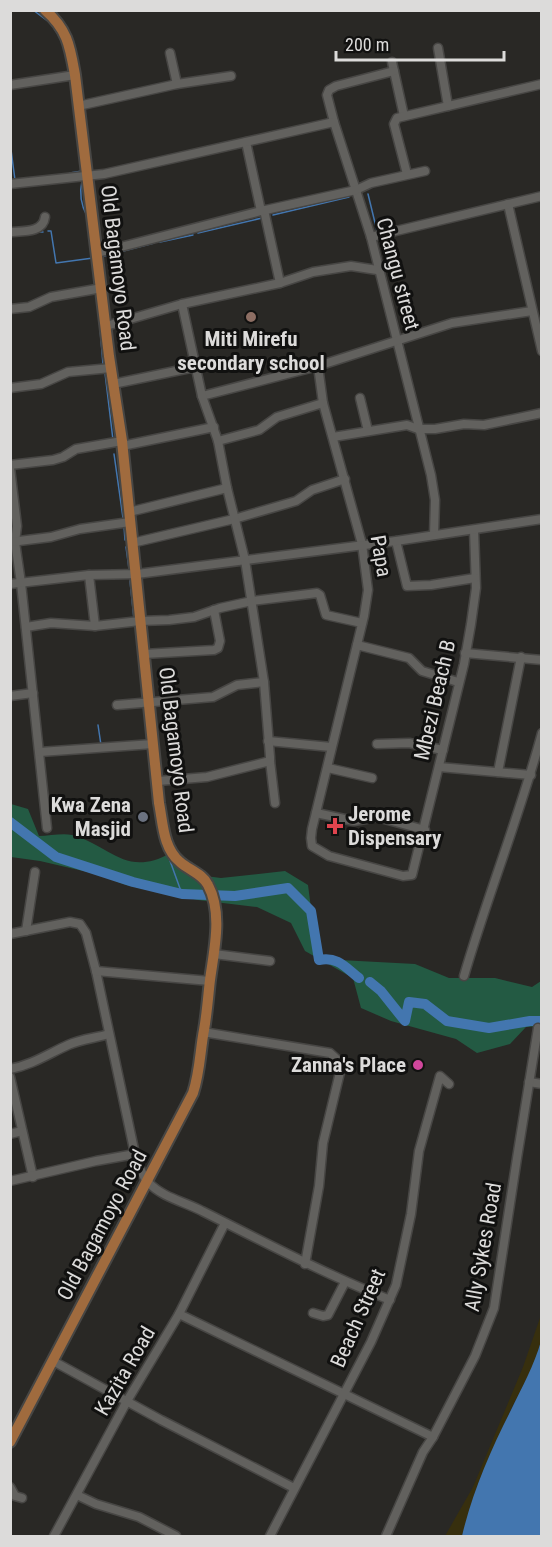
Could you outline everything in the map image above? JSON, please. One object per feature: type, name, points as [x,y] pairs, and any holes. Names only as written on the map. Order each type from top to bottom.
[{"type":"main road","name":"Old Bagamoyo Road","points":[[10,1442],[193,1093],[200,1069],[214,954],[216,917],[209,886],[205,880],[172,855],[166,841],[159,803],[122,444],[75,75],[66,34],[58,21],[45,10]]},
{"type":"street","points":[[438,48],[448,106]]},
{"type":"street","points":[[170,53],[177,84]]},
{"type":"street","name":"Changu street","points":[[404,116],[393,66],[329,90],[327,95],[370,237],[431,475],[435,500],[434,535]]},
{"type":"street","points":[[10,85],[75,75]]},
{"type":"street","points":[[78,106],[177,84],[231,76]]},
{"type":"street","points":[[407,174],[394,124],[397,118],[542,84]]},
{"type":"street","points":[[10,184],[104,174],[334,122]]},
{"type":"street","points":[[246,142],[280,283]]},
{"type":"street","points":[[97,253],[425,171]]},
{"type":"street","points":[[370,237],[542,196]]},
{"type":"street","points":[[508,204],[532,311],[539,324],[542,351]]},
{"type":"street","points":[[10,232],[38,229],[44,224],[45,217]]},
{"type":"street","points":[[106,326],[182,304],[280,283],[313,272],[351,266],[377,270]]},
{"type":"street","points":[[10,309],[29,307],[51,297],[102,288]]},
{"type":"street","points":[[182,304],[202,396],[218,441],[245,560],[264,682],[275,803]]},
{"type":"street","points":[[202,396],[318,366],[452,323],[532,311]]},
{"type":"street","name":"Papa","points":[[318,366],[323,403],[362,544],[368,590],[357,645],[310,838],[312,846],[317,850],[346,861],[403,876],[412,875]]},
{"type":"street","points":[[113,384],[195,367]]},
{"type":"street","points":[[10,388],[41,384],[68,372],[111,368]]},
{"type":"street","points":[[360,398],[369,431]]},
{"type":"street","points":[[218,441],[259,430],[277,417],[323,403]]},
{"type":"street","points":[[333,437],[407,425],[418,429],[435,429],[464,424],[484,425],[542,413]]},
{"type":"street","points":[[47,828],[21,583],[13,542],[17,526],[10,467],[63,458],[76,449],[122,444],[214,427]]},
{"type":"street","points":[[132,543],[234,519],[296,501],[312,490],[345,479]]},
{"type":"street","points":[[13,542],[129,517],[227,488]]},
{"type":"street","points":[[10,584],[89,575],[136,573],[245,560],[396,541],[542,519]]},
{"type":"street","name":"Mbezi Beach B","points":[[412,875],[425,830],[472,616],[476,578],[474,530]]},
{"type":"street","points":[[396,541],[407,586],[476,578]]},
{"type":"street","points":[[89,575],[94,626]]},
{"type":"street","points":[[26,627],[51,624],[94,626],[194,617],[252,601],[317,593],[320,595],[326,615],[362,623]]},
{"type":"street","points":[[144,654],[218,648],[220,641],[214,610]]},
{"type":"street","points":[[357,645],[409,658],[422,671],[458,682]]},
{"type":"street","points":[[465,653],[542,660]]},
{"type":"street","points":[[498,772],[521,657]]},
{"type":"street","points":[[117,705],[213,697],[237,686],[264,682]]},
{"type":"street","points":[[10,696],[33,693]]},
{"type":"street","points":[[464,976],[531,774],[542,733]]},
{"type":"street","points":[[268,741],[331,747]]},
{"type":"street","points":[[377,744],[409,743],[443,750]]},
{"type":"street","points":[[40,752],[153,744]]},
{"type":"street","points":[[158,781],[207,777],[270,761]]},
{"type":"street","points":[[439,767],[531,774]]},
{"type":"street","points":[[328,768],[372,778]]},
{"type":"street","points":[[316,813],[354,822],[376,817],[425,830]]},
{"type":"street","points":[[26,931],[35,872]]},
{"type":"street","points":[[10,934],[70,922],[80,924],[86,933],[135,1154],[147,1182],[154,1188],[304,1263],[390,1300]]},
{"type":"street","points":[[214,954],[270,961]]},
{"type":"street","points":[[96,971],[210,981]]},
{"type":"street","name":"Ally Sykes Road","points":[[386,1536],[423,1452],[475,1356],[495,1308],[538,1028]]},
{"type":"street","points":[[203,1032],[330,1053],[342,1064],[323,1143],[319,1186],[304,1263]]},
{"type":"street","points":[[10,1069],[39,1060],[77,1042],[109,1034]]},
{"type":"street","name":"Beach Street","points":[[270,1536],[344,1394],[396,1285],[411,1214],[423,1132],[440,1076],[449,1084]]},
{"type":"street","points":[[10,1077],[33,1177]]},
{"type":"street","points":[[529,1082],[542,1084]]},
{"type":"street","points":[[10,1134],[22,1131]]},
{"type":"street","points":[[10,1181],[135,1154]]},
{"type":"street","name":"Kazita Road","points":[[54,1536],[127,1401],[179,1314],[225,1223]]},
{"type":"street","points":[[314,1313],[328,1315],[345,1282]]},
{"type":"street","points":[[179,1314],[433,1437]]},
{"type":"street","points":[[53,1361],[294,1488]]},
{"type":"street","points":[[10,1487],[15,1496],[22,1498]]},
{"type":"street","points":[[77,1495],[96,1504],[139,1516],[176,1536]]},
{"type":"green space","points":[[11,804],[28,809],[39,836],[72,835],[130,861],[155,860],[171,853],[197,875],[221,878],[285,871],[308,885],[317,954],[321,959],[415,964],[449,978],[495,978],[532,987],[541,981],[541,1026],[526,1027],[510,1044],[477,1053],[456,1039],[391,1021],[361,1008],[353,978],[305,951],[291,923],[257,907],[198,900],[126,885],[96,874],[40,861],[11,857]]},
{"type":"sand","points":[[541,1315],[541,1341],[534,1365],[510,1411],[477,1486],[462,1536],[445,1536],[473,1487],[523,1367]]},
{"type":"water","points":[[541,1341],[541,1536],[462,1536],[483,1472]]},
{"type":"waterway","points":[[33,10],[49,22]]},
{"type":"waterway","points":[[54,28],[61,39]]},
{"type":"waterway","points":[[10,142],[15,180]]},
{"type":"waterway","points":[[70,173],[82,170]]},
{"type":"waterway","points":[[82,181],[81,199],[87,216]]},
{"type":"waterway","points":[[368,194],[377,231]]},
{"type":"waterway","points":[[273,215],[349,197]]},
{"type":"waterway","points":[[198,233],[262,218]]},
{"type":"waterway","points":[[48,231],[51,231],[56,263],[93,258]]},
{"type":"waterway","points":[[37,232],[43,232]]},
{"type":"waterway","points":[[160,242],[193,235]]},
{"type":"waterway","points":[[104,256],[154,243]]},
{"type":"waterway","points":[[93,264],[95,286]]},
{"type":"waterway","points":[[99,317],[103,364]]},
{"type":"waterway","points":[[105,373],[113,440]]},
{"type":"waterway","points":[[114,454],[123,518]]},
{"type":"waterway","points":[[124,526],[125,540]]},
{"type":"waterway","points":[[126,547],[129,569]]},
{"type":"waterway","points":[[130,581],[134,619]]},
{"type":"waterway","points":[[135,624],[136,630]]},
{"type":"waterway","points":[[98,725],[101,745]]},
{"type":"waterway","points":[[146,728],[147,741]]},
{"type":"waterway","points":[[10,822],[56,857],[133,882],[182,894],[235,896],[288,888],[311,911],[319,960],[337,961],[359,978]]},
{"type":"waterway","points":[[169,858],[182,894]]},
{"type":"waterway","points":[[370,982],[381,991],[405,1021],[409,1002],[425,1004],[447,1021],[489,1028],[542,1021]]},
{"type":"place","name":"Miti Mirefu secondary school","points":[[251,317]]},
{"type":"place","name":"Kwa Zena Masjid","points":[[143,817]]},
{"type":"place","name":"Jerome Dispensary","points":[[335,826]]},
{"type":"place","name":"Zanna's Place","points":[[418,1065]]}]
